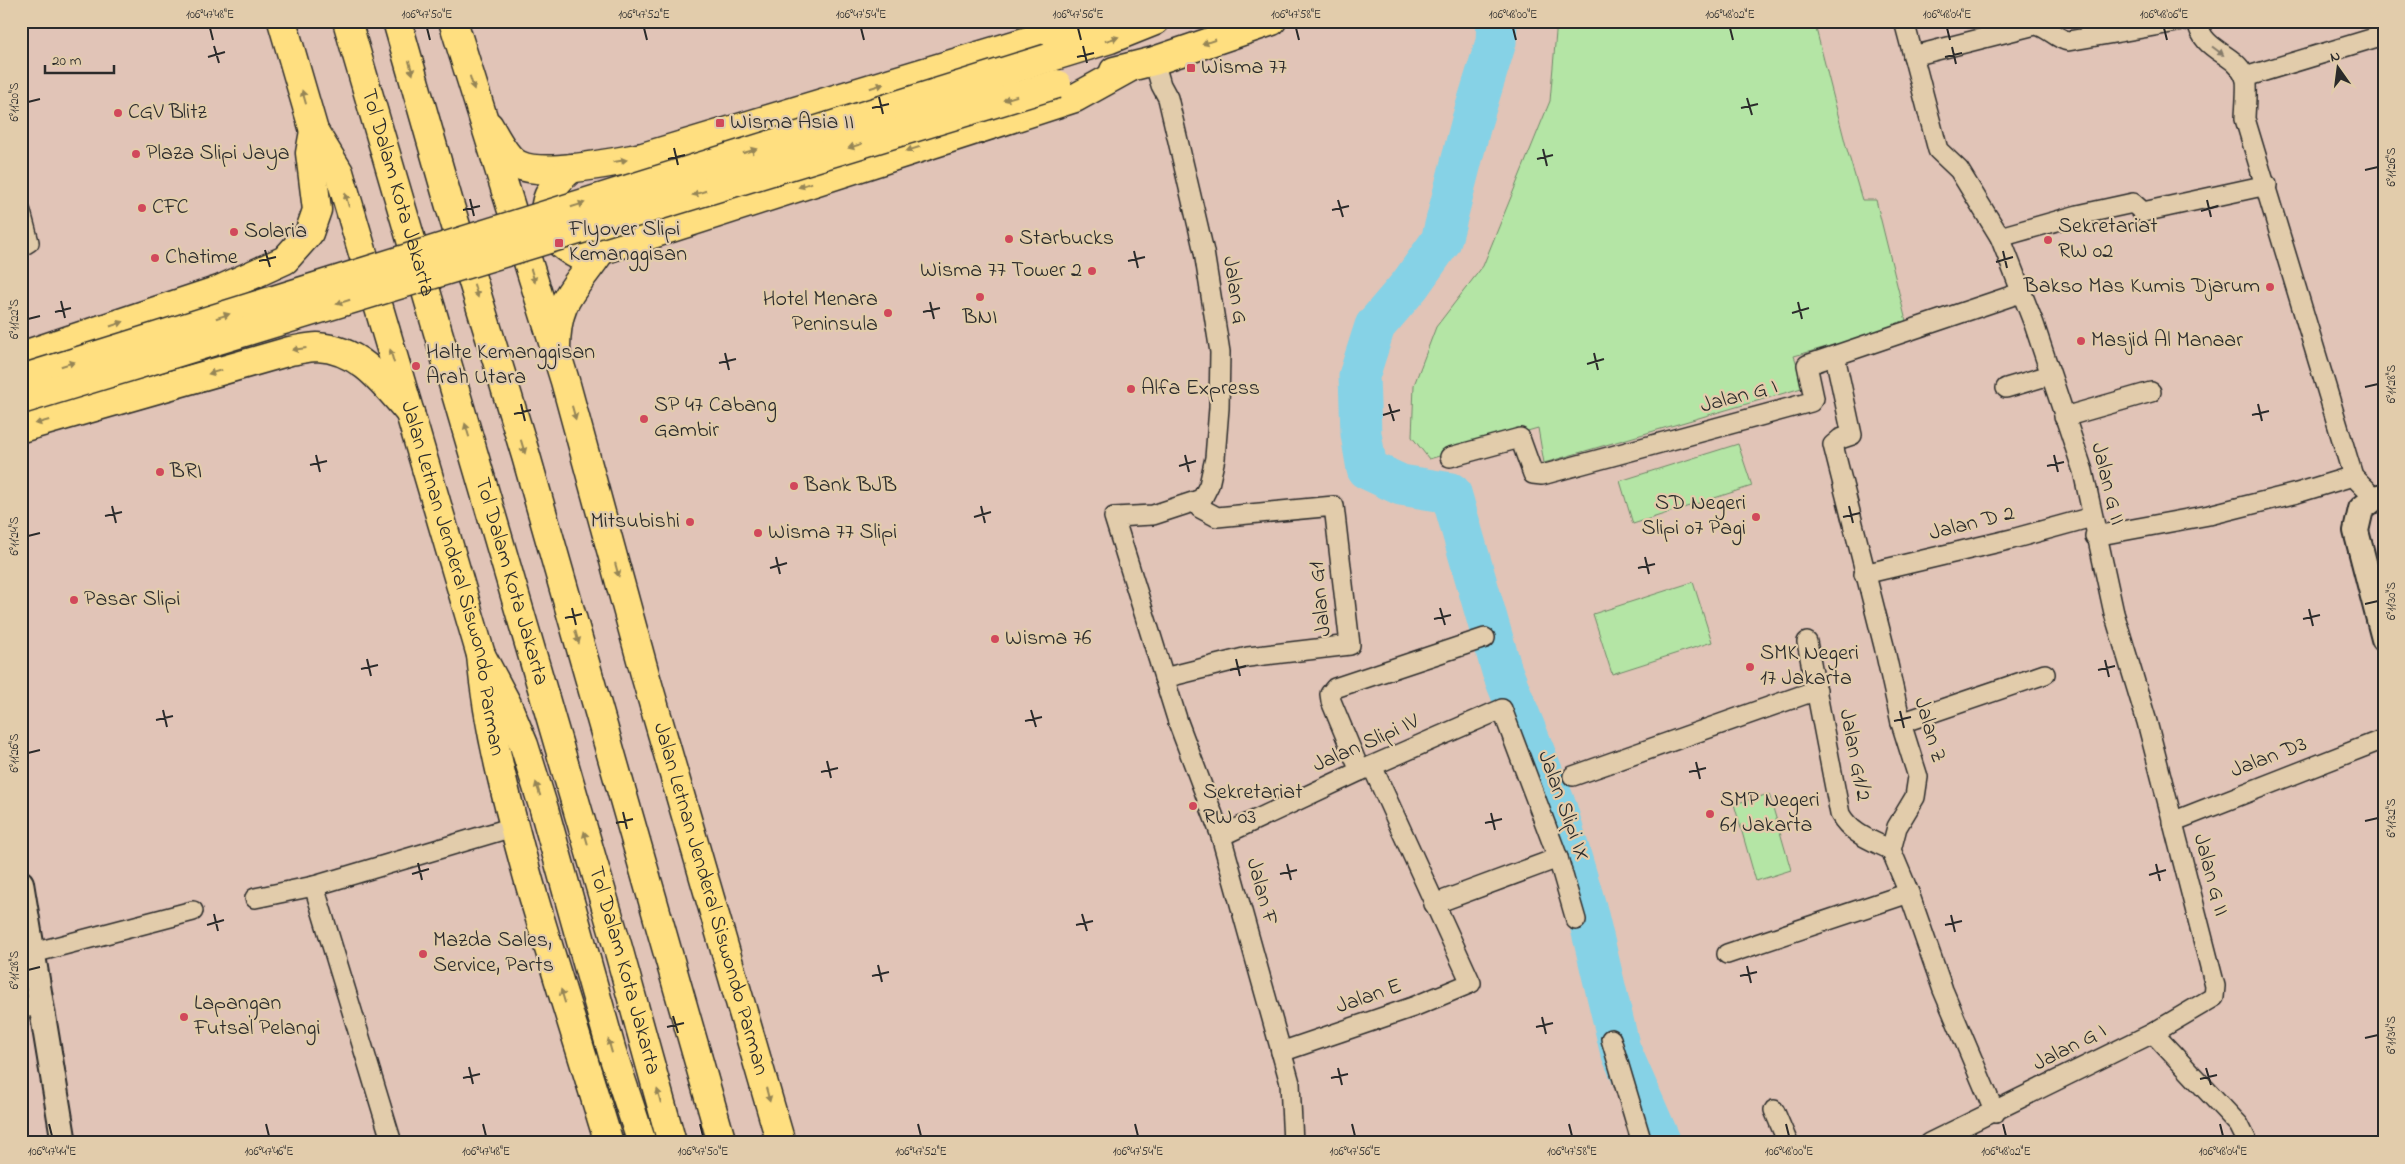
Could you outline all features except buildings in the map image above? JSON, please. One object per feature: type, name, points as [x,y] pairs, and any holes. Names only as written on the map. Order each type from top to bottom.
[{"type":"main road","name":"Jalan Letnan Jenderal Siswondo Parman","points":[[282,21],[314,131],[339,172],[481,654],[494,747],[513,827],[609,1143]]},
{"type":"main road","name":"Tol Dalam Kota Jakarta","points":[[347,21],[613,930],[672,1143]]},
{"type":"main road","points":[[397,21],[449,203],[529,466],[722,1143]]},
{"type":"main road","name":"Jalan Letnan Jenderal Siswondo Parman","points":[[453,21],[556,349],[646,678],[781,1143]]},
{"type":"main road","points":[[480,111],[501,145],[518,165],[537,169],[572,168],[642,157],[1094,21]]},
{"type":"main road","points":[[21,379],[1110,40],[1155,21]]},
{"type":"main road","points":[[572,168],[557,180],[547,197],[545,216],[551,234],[564,249],[582,257],[868,163],[1075,98],[1149,71],[1272,21]]},
{"type":"main road","points":[[21,400],[1057,84],[1149,71]]},
{"type":"main road","points":[[21,356],[232,285],[285,260],[309,233],[317,210],[310,153],[314,131]]},
{"type":"main road","points":[[556,349],[558,316],[565,301],[600,252]]},
{"type":"main road","points":[[232,285],[251,292],[265,305],[272,323],[270,342],[262,358]]},
{"type":"main road","points":[[21,428],[262,358],[317,347],[345,352],[375,372],[410,413]]},
{"type":"main road","points":[[481,654],[507,704],[524,745],[544,809],[612,1052],[642,1143]]},
{"type":"street","name":"Jalan G II","points":[[1904,21],[1938,150],[1960,170],[2000,237],[2020,293],[2034,324],[2082,471],[2114,613],[2147,722],[2214,980]]},
{"type":"street","points":[[1913,56],[2035,25],[2040,26],[2060,40],[2068,41],[2183,21]]},
{"type":"street","points":[[2197,21],[2204,41],[2237,65],[2246,78],[2245,119],[2267,185],[2353,476],[2380,497],[2361,509],[2356,531],[2384,639]]},
{"type":"street","points":[[2246,78],[2384,35]]},
{"type":"street","name":"Jalan G","points":[[1149,71],[1168,98],[1206,262],[1220,352],[1219,408],[1214,458],[1204,497],[1196,500]]},
{"type":"street","points":[[2000,237],[2078,215],[2133,203],[2143,212],[2267,185]]},
{"type":"street","points":[[21,212],[29,242],[21,247]]},
{"type":"street","name":"Jalan G I","points":[[1450,457],[1520,438],[1533,474],[1542,475],[1811,402],[1814,398],[1807,365],[2020,293]]},
{"type":"street","name":"Jalan Z","points":[[1835,356],[1852,435],[1840,439],[1833,445],[1864,574],[1884,646],[1901,724],[1918,777],[1915,797],[1897,827],[1891,850]]},
{"type":"street","points":[[2006,388],[2050,375]]},
{"type":"street","points":[[2064,417],[2151,392]]},
{"type":"street","name":"Jalan D 2","points":[[1864,574],[2094,526],[2209,515],[2353,476]]},
{"type":"street","name":"Jalan F","points":[[1196,500],[1153,515],[1114,516],[1164,678],[1221,836],[1290,1083],[1293,1143]]},
{"type":"street","name":"Jalan G1","points":[[1164,678],[1248,657],[1350,645],[1334,506],[1217,517],[1200,508],[1196,500]]},
{"type":"street","points":[[1485,638],[1335,688],[1330,694],[1331,701],[1434,904],[1558,858]]},
{"type":"street","name":"Jalan G1/2","points":[[1807,642],[1818,690],[1840,814],[1846,825],[1856,833],[1891,850]]},
{"type":"street","points":[[1901,724],[2045,674]]},
{"type":"street","points":[[1572,776],[1818,690]]},
{"type":"street","name":"Jalan Slipi IV","points":[[1221,836],[1366,768],[1502,709]]},
{"type":"street","name":"Jalan Slipi IX","points":[[1502,709],[1558,858],[1576,920]]},
{"type":"street","name":"Jalan D3","points":[[2172,822],[2384,739]]},
{"type":"street","points":[[255,898],[314,886],[513,827]]},
{"type":"street","points":[[1891,850],[1909,893],[1943,990],[1995,1112]]},
{"type":"street","points":[[21,883],[33,953],[31,1006],[64,1143]]},
{"type":"street","points":[[314,886],[392,1143]]},
{"type":"street","points":[[1727,954],[1909,893]]},
{"type":"street","name":"Jalan E","points":[[1281,1052],[1413,1007],[1471,983],[1434,904]]},
{"type":"street","points":[[33,953],[193,911]]},
{"type":"street","name":"Jalan G I","points":[[1929,1143],[2153,1033],[2214,997],[2214,980]]},
{"type":"street","points":[[2153,1033],[2239,1125],[2248,1143]]},
{"type":"street","points":[[1611,1039],[1642,1143]]},
{"type":"street","points":[[1774,1110],[1788,1143]]},
{"type":"green space","points":[[1557,21],[1814,21],[1862,200],[1876,200],[1907,325],[1794,356],[1805,387],[1544,463],[1538,428],[1429,459],[1412,437],[1414,385],[1436,327],[1483,266],[1550,101]]},
{"type":"green space","points":[[1738,444],[1752,486],[1633,524],[1620,481]]},
{"type":"green space","points":[[1693,582],[1712,642],[1612,674],[1593,614]]},
{"type":"green space","points":[[1769,794],[1791,870],[1756,881],[1734,804]]},
{"type":"waterway","points":[[1497,21],[1496,42],[1472,120],[1441,241],[1410,285],[1375,326],[1359,376],[1361,434],[1367,469],[1401,485],[1451,493],[1502,671],[1556,806],[1586,907],[1620,1049],[1661,1143]]},
{"type":"place","name":"Wisma 77","points":[[1191,68]]},
{"type":"place","name":"CGV Blitz","points":[[118,113]]},
{"type":"place","name":"Wisma Asia II","points":[[720,123]]},
{"type":"place","name":"Plaza Slipi Jaya","points":[[136,154]]},
{"type":"place","name":"CFC","points":[[142,208]]},
{"type":"place","name":"Solaria","points":[[234,232]]},
{"type":"place","name":"Starbucks","points":[[1009,239]]},
{"type":"place","name":"Sekretariat RW 02","points":[[2048,240]]},
{"type":"place","name":"Flyover Slipi Kemanggisan","points":[[559,243]]},
{"type":"place","name":"Chatime","points":[[155,258]]},
{"type":"place","name":"Wisma 77 Tower 2","points":[[1092,271]]},
{"type":"place","name":"Bakso Mas Kumis Djarum","points":[[2270,287]]},
{"type":"place","name":"BNI","points":[[980,297]]},
{"type":"place","name":"Hotel Menara Peninsula","points":[[888,313]]},
{"type":"place","name":"Masjid Al Manaar","points":[[2081,341]]},
{"type":"place","name":"Halte Kemanggisan Arah Utara","points":[[416,366]]},
{"type":"place","name":"Alfa Express","points":[[1131,389]]},
{"type":"place","name":"SP 47 Cabang Gambir","points":[[644,419]]},
{"type":"place","name":"BRI","points":[[160,472]]},
{"type":"place","name":"Bank BJB","points":[[794,486]]},
{"type":"place","name":"SD Negeri Slipi 07 Pagi","points":[[1756,517]]},
{"type":"place","name":"Mitsubishi","points":[[690,522]]},
{"type":"place","name":"Wisma 77 Slipi","points":[[758,533]]},
{"type":"place","name":"Pasar Slipi","points":[[74,600]]},
{"type":"place","name":"Wisma 76","points":[[995,639]]},
{"type":"place","name":"SMK Negeri 17 Jakarta","points":[[1750,667]]},
{"type":"place","name":"Sekretariat RW 03","points":[[1193,806]]},
{"type":"place","name":"SMP Negeri 61 Jakarta","points":[[1710,814]]},
{"type":"place","name":"Mazda Sales, Service, Parts","points":[[423,954]]},
{"type":"place","name":"Lapangan Futsal Pelangi","points":[[184,1017]]}]
